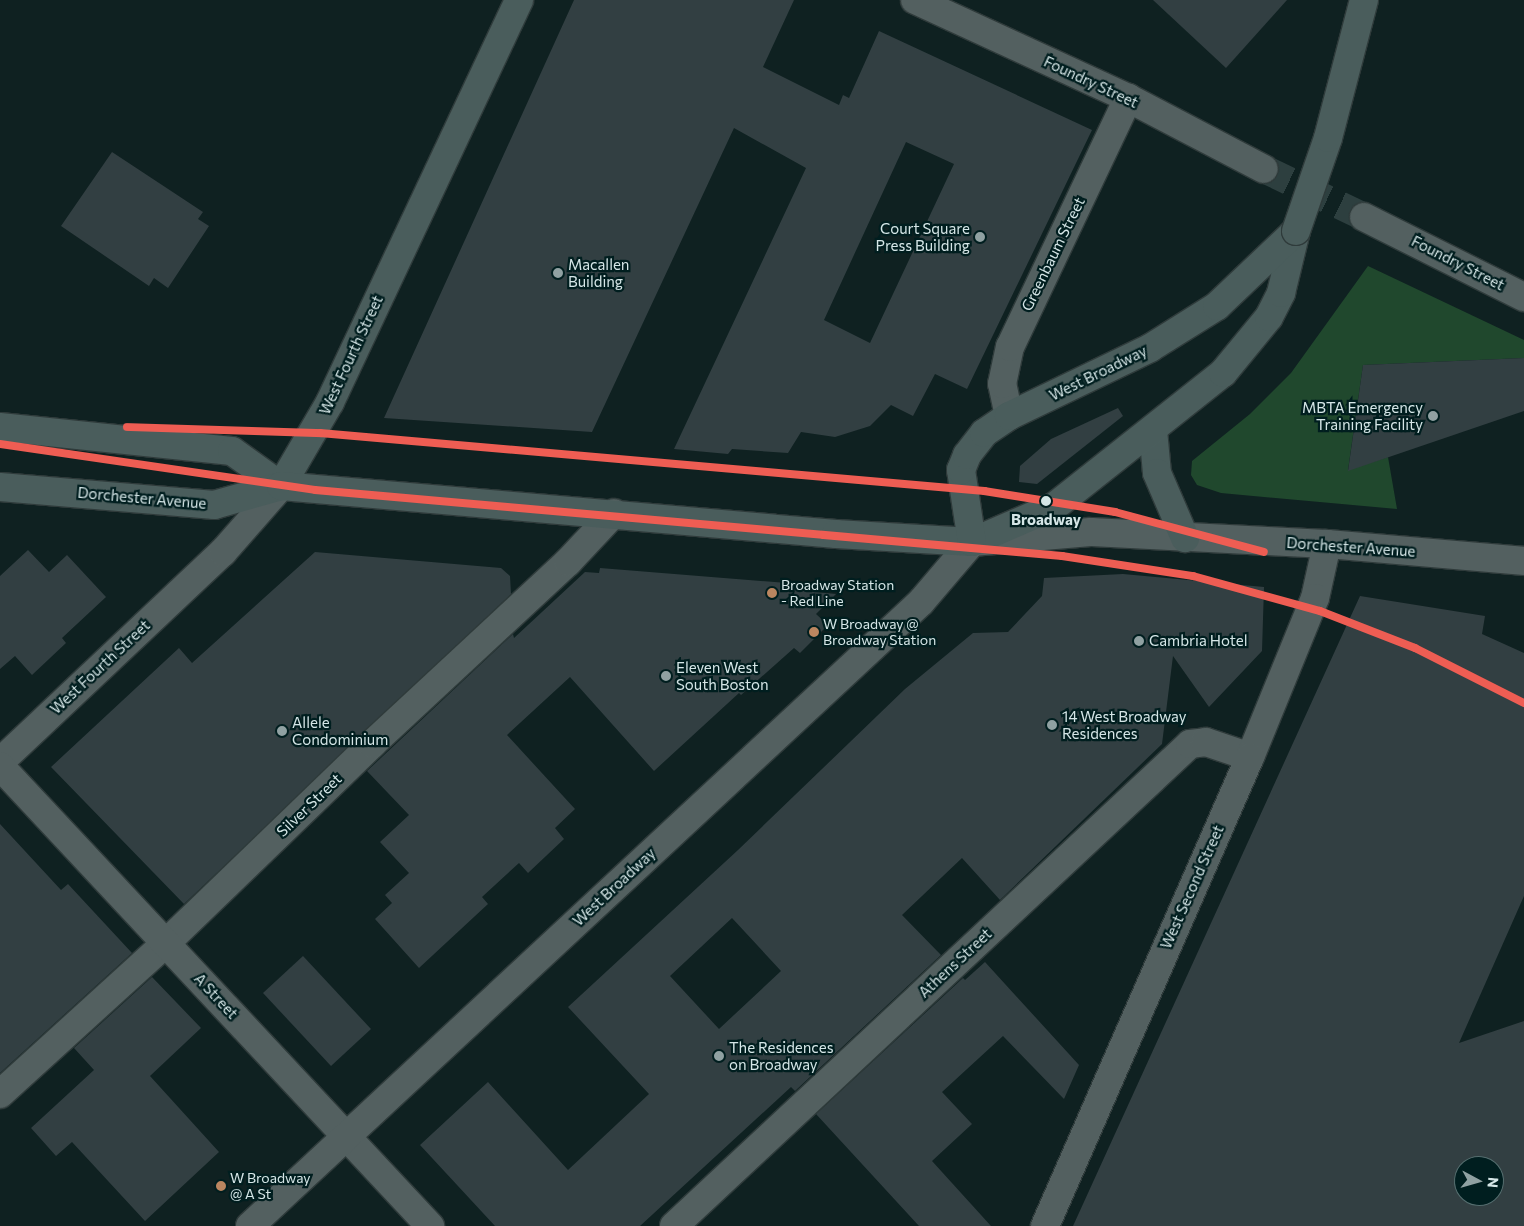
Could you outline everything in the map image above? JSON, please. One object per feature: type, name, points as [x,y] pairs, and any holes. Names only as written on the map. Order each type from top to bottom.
[{"type":"main road","name":"West Fourth Street","points":[[281,486],[330,402],[519,0]]},
{"type":"main road","name":"West Broadway","points":[[1296,231],[1217,306],[1150,348],[1009,416],[984,433],[967,455],[961,470],[972,542],[1055,506],[1223,373],[1269,317],[1289,268],[1296,231],[1328,138],[1364,0]]},
{"type":"main road","points":[[0,428],[232,451],[281,486]]},
{"type":"main road","points":[[1153,430],[1157,473],[1185,538]]},
{"type":"main road","name":"Dorchester Avenue","points":[[0,487],[214,504],[281,486],[614,513],[836,534],[972,542]]},
{"type":"street","name":"Foundry Street","points":[[915,0],[1128,98],[1264,169]]},
{"type":"street","name":"Greenbaum Street","points":[[1009,416],[1002,384],[1010,346],[1128,98]]},
{"type":"street","name":"Foundry Street","points":[[1364,217],[1524,297]]},
{"type":"street","name":"West Fourth Street","points":[[0,762],[223,552],[281,486]]},
{"type":"street","name":"Silver Street","points":[[0,1094],[166,943],[372,744],[568,562],[614,513]]},
{"type":"street","name":"Dorchester Avenue","points":[[972,542],[1091,532],[1327,544],[1524,561]]},
{"type":"street","name":"West Broadway","points":[[250,1226],[921,602],[972,542]]},
{"type":"street","name":"West Second Street","points":[[1045,1226],[1250,757],[1315,598],[1327,544]]},
{"type":"street","name":"Athens Street","points":[[674,1226],[1190,744],[1206,742],[1250,757]]},
{"type":"street","name":"A Street","points":[[0,766],[430,1226]]},
{"type":"green space","points":[[1368,266],[1524,340],[1524,358],[1363,365],[1348,470],[1388,457],[1397,509],[1221,493],[1197,485],[1191,475],[1192,461],[1250,414],[1291,373]]},
{"type":"building","points":[[574,0],[794,0],[763,67],[839,105],[843,95],[849,98],[879,31],[1092,130],[967,389],[935,374],[913,416],[891,405],[870,426],[835,437],[801,432],[788,453],[732,449],[728,454],[674,449],[806,168],[734,128],[592,432],[384,418]],"holes":[[[906,142],[954,164],[870,343],[824,320]]]},
{"type":"building","points":[[1153,0],[1287,0],[1226,68]]},
{"type":"building","points":[[112,152],[203,212],[198,219],[209,226],[168,288],[154,278],[149,286],[61,226]]},
{"type":"building","name":"MBTA Emergency Training Facility","points":[[1524,358],[1524,411],[1348,471],[1363,365]]},
{"type":"building","name":"Broadway","points":[[1118,408],[1123,416],[1037,484],[1019,482],[1020,466],[1051,439]]},
{"type":"building","points":[[28,550],[49,572],[67,555],[106,597],[62,638],[66,643],[32,675],[15,656],[0,669],[0,576]]},
{"type":"building","name":"Allele Condominium","points":[[315,552],[501,568],[510,576],[511,594],[184,904],[51,767],[179,648],[192,663]]},
{"type":"building","points":[[600,568],[787,583],[796,590],[836,594],[816,614],[828,625],[800,653],[794,648],[741,695],[739,693],[654,771],[570,677],[507,735],[575,809],[555,828],[564,839],[528,873],[519,863],[482,897],[488,904],[419,968],[375,919],[392,903],[385,895],[409,873],[380,842],[409,815],[367,771],[513,634],[514,638],[585,572],[599,573]]},
{"type":"building","points":[[1123,574],[1264,587],[1262,651],[1209,707],[1173,656],[1162,744],[1000,900],[962,858],[902,915],[941,955],[795,1091],[791,1087],[640,1226],[495,1226],[420,1145],[488,1082],[568,1170],[649,1094],[568,1007],[738,850],[905,689],[973,633],[1008,632],[1042,596],[1044,578]],"holes":[[[732,918],[781,971],[719,1029],[670,976]]]},
{"type":"building","points":[[1360,596],[1485,616],[1482,634],[1524,653],[1524,896],[1459,1043],[1524,1021],[1524,1226],[1073,1226]]},
{"type":"building","points":[[0,824],[61,890],[68,884],[132,953],[0,1073]]},
{"type":"building","points":[[303,956],[371,1029],[331,1066],[263,993]]},
{"type":"building","points":[[985,962],[1079,1065],[1064,1099],[1003,1036],[942,1092],[972,1124],[932,1161],[991,1226],[919,1226],[816,1114],[963,978],[965,980]]},
{"type":"building","points":[[152,977],[201,1028],[150,1076],[219,1152],[145,1221],[72,1142],[56,1156],[31,1128],[94,1070],[74,1048]]},
{"type":"tunnel","points":[[1264,169],[1364,217]]},
{"type":"metro line","name":"Red","points":[[127,427],[320,433],[984,491],[1115,512],[1264,552]]},
{"type":"metro line","name":"Red","points":[[0,444],[315,490],[1062,556],[1193,576],[1320,611],[1415,648],[1524,703]]},
{"type":"place","name":"Court Square Press Building","points":[[980,237]]},
{"type":"place","name":"Macallen Building","points":[[558,273]]},
{"type":"place","name":"MBTA Emergency Training Facility","points":[[1433,416]]},
{"type":"place","name":"Broadway","points":[[1046,501]]},
{"type":"place","name":"Broadway Station - Red Line","points":[[772,593]]},
{"type":"place","name":"W Broadway @ Broadway Station","points":[[814,632]]},
{"type":"place","name":"Cambria Hotel","points":[[1139,641]]},
{"type":"place","name":"Eleven West South Boston","points":[[666,676]]},
{"type":"place","name":"14 West Broadway Residences","points":[[1052,725]]},
{"type":"place","name":"Allele Condominium","points":[[282,731]]},
{"type":"place","name":"The Residences on Broadway","points":[[719,1056]]},
{"type":"place","name":"W Broadway @ A St","points":[[221,1186]]}]
